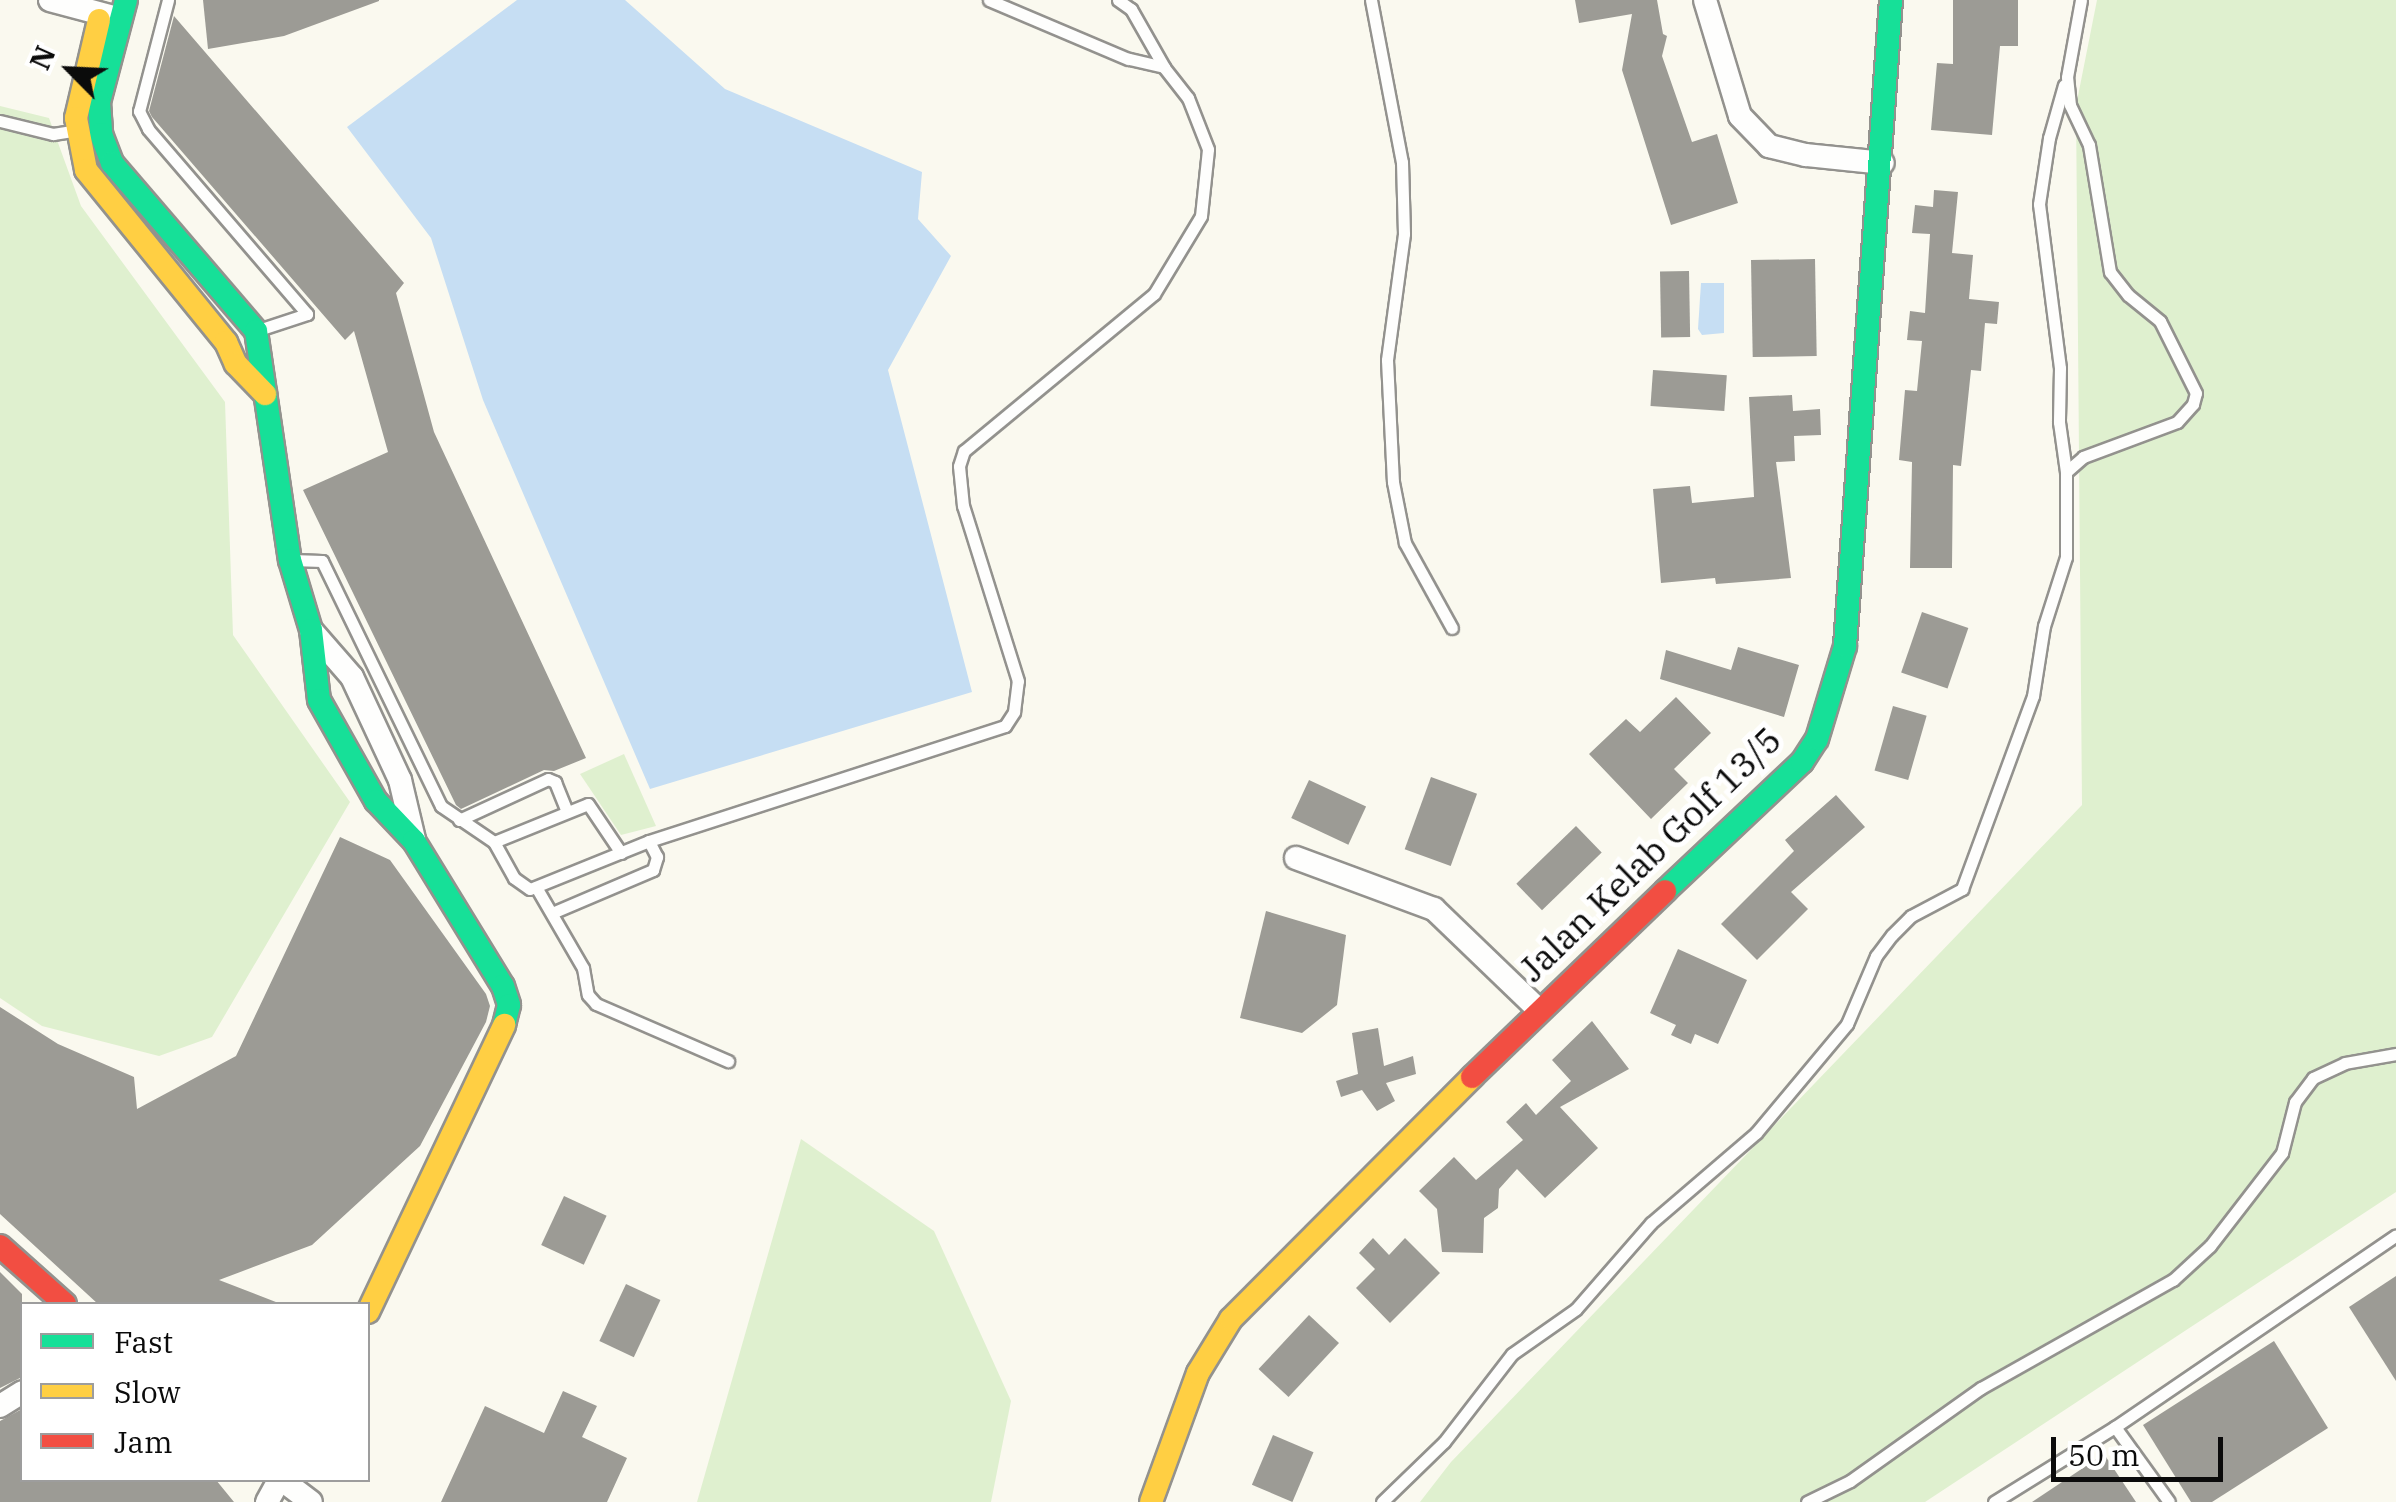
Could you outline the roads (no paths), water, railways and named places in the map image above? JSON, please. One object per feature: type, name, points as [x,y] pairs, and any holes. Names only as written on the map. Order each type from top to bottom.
[{"type":"street","points":[[50,0],[113,8]]},
{"type":"street","points":[[1705,0],[1740,116],[1769,146],[1806,155],[1883,163]]},
{"type":"street","name":"Jalan Kelab Golf 13/5","points":[[1152,1502],[1198,1372],[1232,1319],[1538,1010],[1802,762],[1828,715],[1845,646],[1892,0]]},
{"type":"street","points":[[113,8],[79,90],[77,130],[86,170],[226,342],[236,364],[265,394]]},
{"type":"street","points":[[113,8],[99,102],[101,134],[112,162],[256,331],[290,560],[311,630],[319,700],[376,802],[414,841],[504,986],[508,1004],[502,1034],[370,1308]]},
{"type":"street","points":[[311,630],[352,676],[400,780],[414,841]]},
{"type":"street","points":[[1296,858],[1434,909],[1538,1010]]},
{"type":"street","points":[[0,1246],[63,1302]]},
{"type":"street","points":[[284,1482],[311,1502]]},
{"type":"lane","points":[[168,0],[163,33],[139,111],[148,129],[312,311],[256,331]]},
{"type":"lane","points":[[989,0],[1128,59],[1164,66]]},
{"type":"lane","points":[[290,560],[328,558],[442,806],[494,842],[514,878],[530,888],[649,841],[994,733],[1014,712],[1018,681],[963,506],[959,466],[975,438],[1097,345],[1154,294],[1193,230],[1208,182],[1208,149],[1188,98],[1131,10],[1118,0]]},
{"type":"lane","points":[[1371,0],[1402,162],[1404,234],[1387,360],[1393,482],[1405,542],[1452,628]]},
{"type":"lane","points":[[1382,1502],[1444,1442],[1512,1354],[1576,1309],[1651,1224],[1756,1133],[1847,1024],[1876,956],[1892,935],[1911,916],[1962,889],[2033,696],[2044,626],[2066,558],[2060,368],[2039,204],[2049,138],[2067,76],[2082,0]]},
{"type":"lane","points":[[2066,472],[2082,457],[2177,422],[2193,404],[2196,392],[2160,322],[2128,295],[2110,272],[2089,145],[2070,105],[2067,76]]},
{"type":"lane","points":[[0,121],[53,134],[77,130],[101,134]]},
{"type":"lane","points":[[459,820],[548,779],[555,782],[567,812]]},
{"type":"lane","points":[[494,842],[588,804],[594,807],[621,852]]},
{"type":"lane","points":[[552,914],[653,870],[657,857],[649,841]]},
{"type":"lane","points":[[536,888],[583,968],[588,995],[596,1004],[728,1061]]},
{"type":"lane","points":[[1807,1502],[1850,1481],[1980,1388],[2173,1280],[2210,1246],[2282,1153],[2294,1102],[2313,1078],[2346,1063],[2396,1054]]},
{"type":"lane","points":[[1994,1502],[2115,1426],[2396,1235]]},
{"type":"lane","points":[[2115,1426],[2170,1502]]},
{"type":"water","points":[[517,0],[625,0],[725,89],[922,172],[918,219],[951,256],[888,370],[972,692],[650,789],[483,400],[431,238],[347,127]]},
{"type":"water","points":[[1701,283],[1724,283],[1724,333],[1702,335],[1698,329]]}]
